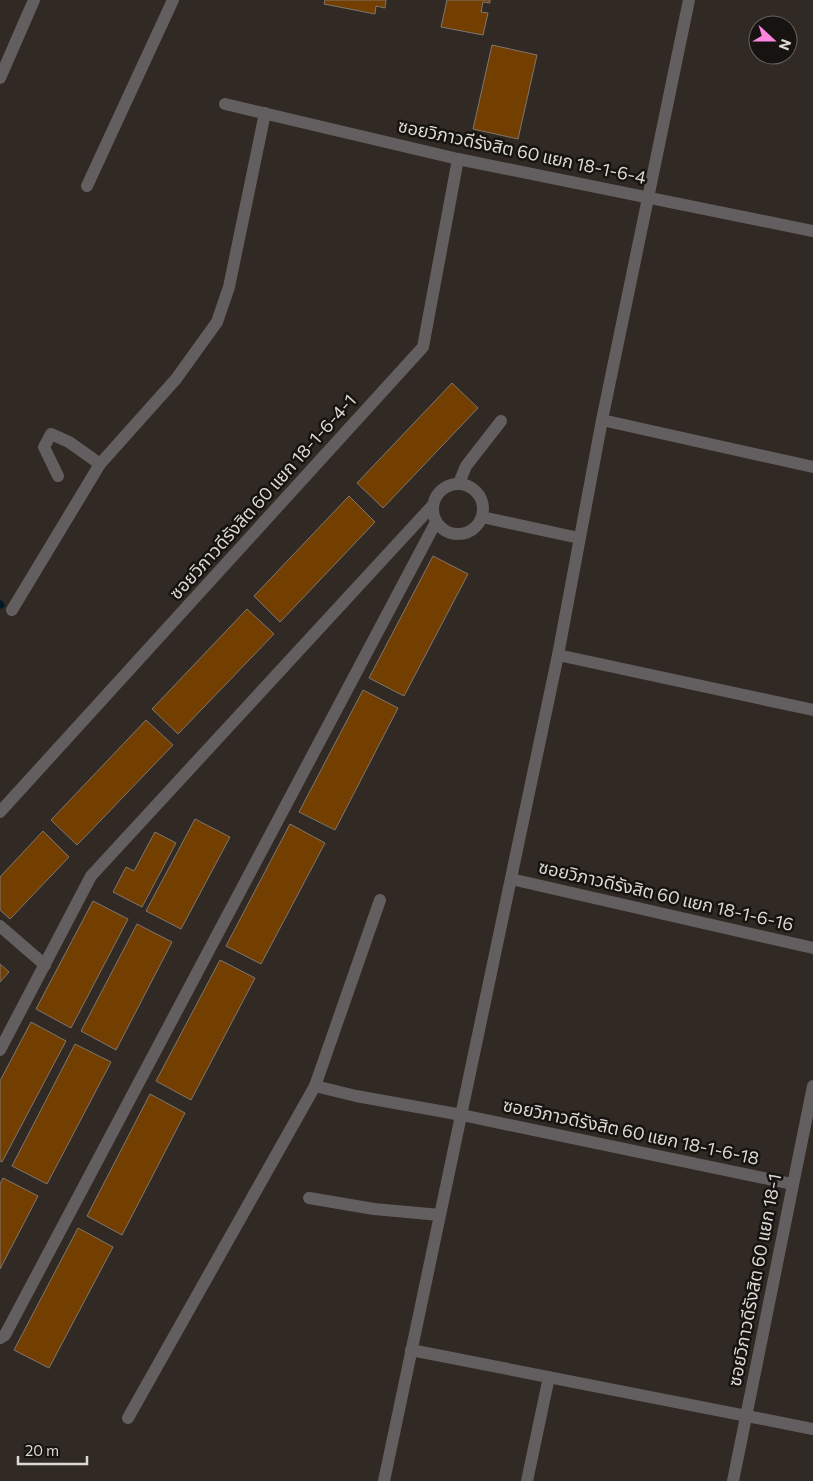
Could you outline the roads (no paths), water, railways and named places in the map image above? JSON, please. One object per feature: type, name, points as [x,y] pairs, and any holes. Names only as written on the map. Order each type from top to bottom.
[{"type":"street","points":[[0,78],[34,0]]},
{"type":"street","points":[[87,186],[172,0]]},
{"type":"street","points":[[384,1481],[558,655],[602,420],[689,0]]},
{"type":"street","name":"ซอยวิภาวดีรังสิต 60 แยก 18-1-6-4","points":[[225,104],[458,159],[813,231]]},
{"type":"street","points":[[12,610],[100,464],[176,379],[216,322],[229,287],[265,113]]},
{"type":"street","name":"ซอยวิภาวดีรังสิต 60 แยก 18-1-6-4-1","points":[[0,812],[423,347],[458,159]]},
{"type":"street","points":[[602,420],[813,467]]},
{"type":"street","points":[[459,483],[466,466],[501,421]]},
{"type":"street","points":[[58,476],[44,448],[51,434],[69,442],[100,464]]},
{"type":"street","points":[[459,483],[469,485],[478,492],[484,508],[478,525],[471,531],[462,534],[452,534],[443,530],[436,522],[432,511],[433,505],[439,491],[448,485],[459,483]]},
{"type":"street","points":[[0,1050],[91,876],[433,505]]},
{"type":"street","points":[[482,517],[579,538]]},
{"type":"street","points":[[0,1338],[5,1334],[436,522]]},
{"type":"street","points":[[558,655],[813,710]]},
{"type":"street","name":"ซอยวิภาวดีรังสิต 60 แยก 18-1-6-16","points":[[511,879],[813,948]]},
{"type":"street","points":[[128,1418],[316,1086],[380,900]]},
{"type":"street","points":[[0,926],[44,965]]},
{"type":"street","name":"ซอยวิภาวดีรังสิต 60 แยก 18-1-6-18","points":[[316,1086],[356,1096],[462,1115],[792,1184]]},
{"type":"street","name":"ซอยวิภาวดีรังสิต 60 แยก 18-1","points":[[733,1481],[813,1086]]},
{"type":"street","points":[[309,1198],[374,1208],[440,1215]]},
{"type":"street","points":[[411,1350],[813,1429]]},
{"type":"street","points":[[527,1481],[549,1377]]}]
